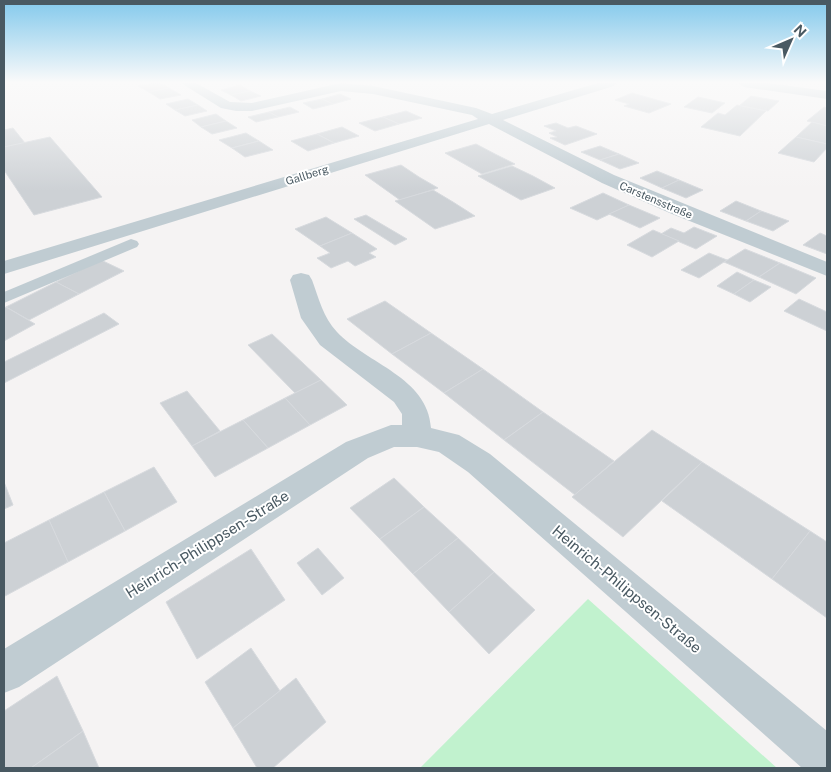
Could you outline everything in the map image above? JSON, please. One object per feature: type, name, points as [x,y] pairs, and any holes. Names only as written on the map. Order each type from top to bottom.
[{"type":"street","name":"Gallberg","points":[[4,268],[493,119]]},
{"type":"street","name":"Carstensstraße","points":[[490,120],[617,183],[827,270]]},
{"type":"street","points":[[301,280],[313,318],[328,339],[404,395],[416,414],[417,436]]},
{"type":"street","name":"Heinrich-Philippsen-Straße","points":[[4,672],[356,450],[391,436],[417,436],[448,443],[479,463],[827,760]]},
{"type":"lane","points":[[4,298],[131,244]]},
{"type":"green space","points":[[588,599],[777,768],[420,768]]},
{"type":"building","points":[[223,119],[226,121],[201,127],[192,120]]},
{"type":"building","points":[[251,119],[269,119],[256,122]]},
{"type":"building","points":[[375,119],[388,119],[399,124],[375,131],[359,123]]},
{"type":"building","points":[[388,119],[418,119],[399,124]]},
{"type":"building","points":[[711,119],[758,119],[740,136],[701,127]]},
{"type":"building","points":[[809,119],[827,119],[827,126],[807,121]]},
{"type":"building","points":[[226,121],[237,128],[212,134],[201,127]]},
{"type":"building","points":[[812,122],[827,126],[827,144],[796,137]]},
{"type":"building","points":[[556,123],[568,128],[576,126],[597,134],[565,145],[550,138],[557,137],[549,133],[556,131],[544,126]]},
{"type":"building","points":[[342,127],[359,136],[334,143],[317,134]]},
{"type":"building","points":[[13,128],[25,143],[4,147],[4,130]]},
{"type":"building","points":[[246,133],[259,141],[232,148],[219,140]]},
{"type":"building","points":[[317,134],[334,143],[308,151],[291,141]]},
{"type":"building","points":[[50,137],[102,197],[34,215],[4,170],[4,147]]},
{"type":"building","points":[[796,137],[827,144],[827,148],[814,162],[778,153]]},
{"type":"building","points":[[259,141],[273,150],[245,157],[232,148]]},
{"type":"building","points":[[476,144],[515,164],[482,174],[445,153]]},
{"type":"building","points":[[600,146],[619,154],[600,160],[581,152]]},
{"type":"building","points":[[619,154],[639,163],[620,169],[600,160]]},
{"type":"building","points":[[401,165],[438,188],[400,200],[365,175]]},
{"type":"building","points":[[512,166],[555,188],[521,200],[478,176]]},
{"type":"building","points":[[657,171],[679,180],[662,188],[640,178]]},
{"type":"building","points":[[679,180],[703,190],[686,198],[662,188]]},
{"type":"building","points":[[433,190],[475,216],[435,229],[395,201]]},
{"type":"building","points":[[603,193],[629,205],[597,220],[570,208]]},
{"type":"building","points":[[736,201],[761,211],[746,221],[720,211]]},
{"type":"building","points":[[629,205],[660,218],[640,228],[609,214]]},
{"type":"building","points":[[761,211],[789,221],[773,231],[746,221]]},
{"type":"building","points":[[366,215],[407,239],[395,245],[354,219]]},
{"type":"building","points":[[326,217],[352,233],[320,246],[295,229]]},
{"type":"building","points":[[694,227],[717,236],[696,249],[661,234],[671,228],[684,233]]},
{"type":"building","points":[[653,230],[679,241],[652,257],[627,245]]},
{"type":"building","points":[[352,233],[377,249],[369,253],[376,257],[355,266],[348,261],[331,268],[317,258],[330,253],[320,246]]},
{"type":"building","points":[[820,233],[827,236],[827,254],[803,245]]},
{"type":"building","points":[[745,249],[780,263],[759,277],[724,262]]},
{"type":"building","points":[[709,253],[727,260],[699,278],[681,270]]},
{"type":"building","points":[[101,260],[124,271],[79,294],[56,282]]},
{"type":"building","points":[[780,263],[816,278],[796,294],[759,277]]},
{"type":"building","points":[[737,272],[754,280],[734,294],[717,286]]},
{"type":"building","points":[[754,280],[771,287],[750,302],[734,294]]},
{"type":"building","points":[[56,282],[79,294],[29,320],[6,307]]},
{"type":"building","points":[[799,299],[827,312],[827,331],[784,311]]},
{"type":"building","points":[[385,301],[431,333],[392,354],[347,319]]},
{"type":"building","points":[[6,307],[35,324],[4,341],[4,308]]},
{"type":"building","points":[[104,313],[119,324],[4,383],[4,362]]},
{"type":"building","points":[[431,333],[483,369],[444,393],[392,354]]},
{"type":"building","points":[[272,334],[321,380],[295,393],[248,345]]},
{"type":"building","points":[[483,369],[543,412],[504,440],[444,393]]},
{"type":"building","points":[[321,380],[347,405],[310,425],[285,398]]},
{"type":"building","points":[[187,391],[220,431],[192,446],[160,403]]},
{"type":"building","points":[[285,398],[310,425],[268,448],[243,420]]},
{"type":"building","points":[[543,412],[614,461],[575,495],[504,440]]},
{"type":"building","points":[[243,420],[268,448],[215,477],[192,446]]},
{"type":"building","points":[[652,430],[702,462],[623,537],[572,497]]},
{"type":"building","points":[[702,462],[810,531],[772,579],[662,501]]},
{"type":"building","points":[[154,467],[177,502],[125,531],[104,492]]},
{"type":"building","points":[[394,478],[424,507],[380,539],[350,508]]},
{"type":"building","points":[[4,482],[13,505],[4,509]]},
{"type":"building","points":[[104,492],[125,531],[68,562],[49,520]]},
{"type":"building","points":[[424,507],[458,538],[413,574],[380,539]]},
{"type":"building","points":[[49,520],[68,562],[5,596],[4,543]]},
{"type":"building","points":[[810,531],[827,542],[827,618],[772,579]]},
{"type":"building","points":[[458,538],[494,572],[449,612],[413,574]]},
{"type":"building","points":[[318,548],[344,578],[322,595],[297,563]]},
{"type":"building","points":[[251,549],[285,600],[197,659],[166,602]]},
{"type":"building","points":[[494,572],[535,610],[489,654],[449,612]]},
{"type":"building","points":[[251,648],[280,691],[233,728],[205,682]]},
{"type":"building","points":[[57,676],[83,731],[31,768],[4,768],[4,711]]},
{"type":"building","points":[[296,678],[326,722],[273,768],[257,768],[233,728]]},
{"type":"building","points":[[83,731],[99,768],[31,768]]}]
